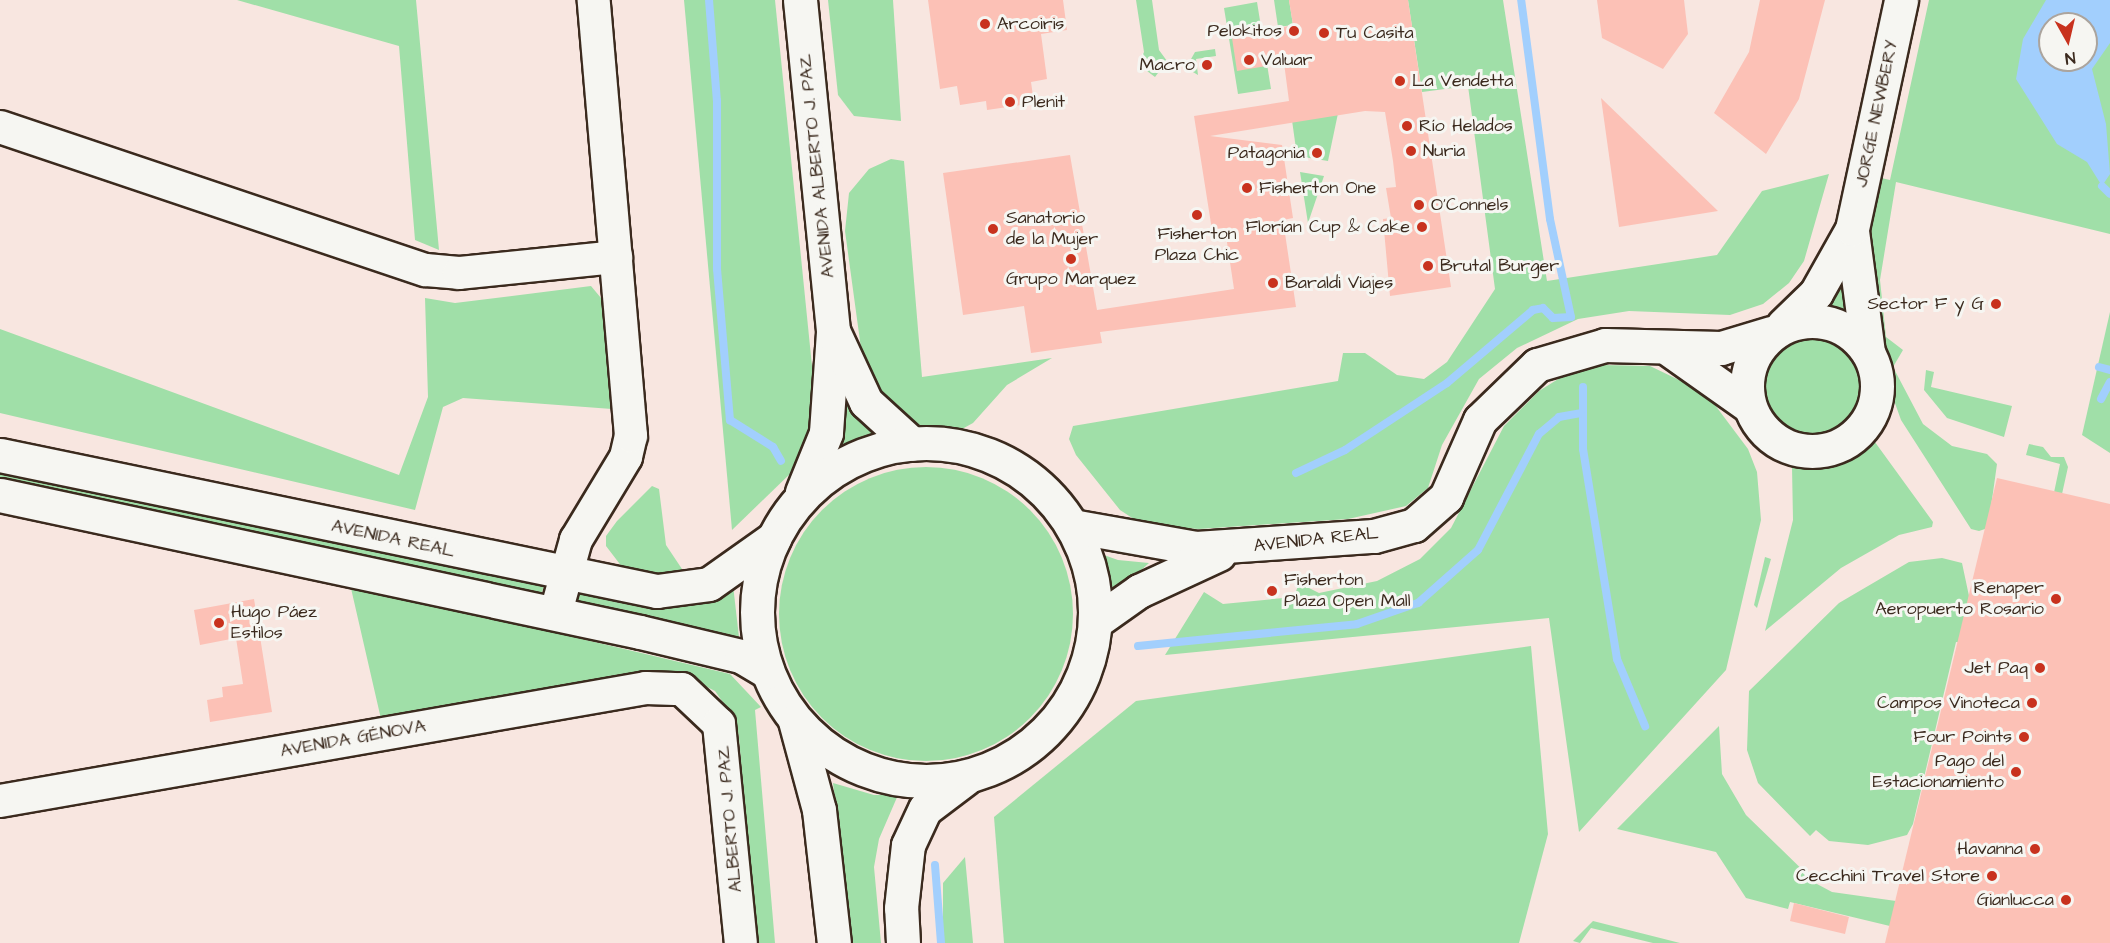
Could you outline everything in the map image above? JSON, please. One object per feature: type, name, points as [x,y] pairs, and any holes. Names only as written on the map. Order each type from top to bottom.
[{"type":"main road","name":"AVENIDA ALBERTO J. PAZ","points":[[797,503],[826,433],[833,332],[800,0]]},
{"type":"main road","name":"JORGE NEWBERY","points":[[1777,329],[1816,293],[1852,229],[1901,0]]},
{"type":"main road","name":"JORGE NEWBERY","points":[[1852,229],[1868,352]]},
{"type":"main road","points":[[1666,347],[1749,406],[1758,423],[1786,446],[1822,450],[1839,445],[1855,435],[1875,405],[1878,384],[1868,352],[1841,326],[1813,320],[1777,329],[1749,366],[1749,406]]},
{"type":"main road","name":"AVENIDA REAL","points":[[1072,526],[1154,544],[1238,548],[1374,537],[1414,525],[1446,497],[1480,420],[1537,365],[1605,345],[1721,348],[1777,329]]},
{"type":"main road","name":"AVENIDA ALBERTO J. PAZ","points":[[833,332],[867,402],[912,444]]},
{"type":"main road","points":[[903,943],[901,908],[908,845],[925,809],[970,775],[1035,742],[1071,701],[1088,663],[1095,622],[1091,573],[1072,526],[1045,492],[1002,461],[952,446],[912,444],[869,453],[830,473],[797,503],[774,538],[758,592],[758,630],[768,672],[795,719],[823,746],[874,772],[931,781],[970,775]]},
{"type":"main road","name":"AVENIDA REAL","points":[[0,454],[562,575],[657,591],[695,588],[774,538]]},
{"type":"main road","points":[[0,495],[556,612],[741,656],[768,672]]},
{"type":"main road","name":"AVENIDA REAL","points":[[1095,622],[1149,586],[1238,548]]},
{"type":"main road","points":[[795,719],[826,856],[834,943]]},
{"type":"street","points":[[556,612],[562,575],[631,436],[594,0]]},
{"type":"street","points":[[0,127],[426,270],[459,273],[616,257]]},
{"type":"street","name":"AVENIDA GÉNOVA","points":[[0,801],[646,688],[682,688],[702,702]]},
{"type":"street","name":"ALBERTO J. PAZ","points":[[702,702],[719,724],[725,752],[741,943]]},
{"type":"green space","points":[[237,0],[416,0],[439,250],[415,240],[399,46]]},
{"type":"green space","points":[[684,0],[775,0],[813,376],[809,437],[795,469],[732,530]]},
{"type":"green space","points":[[828,0],[893,0],[901,121],[854,116],[838,95]]},
{"type":"green space","points":[[1136,0],[1152,0],[1159,50],[1167,61],[1155,77],[1139,65],[1144,52]]},
{"type":"green space","points":[[1274,0],[1289,0],[1293,25],[1278,27]]},
{"type":"green space","points":[[1408,0],[1503,0],[1547,281],[1717,255],[1762,191],[1829,174],[1804,261],[1789,283],[1763,304],[1730,315],[1629,311],[1578,319],[1517,348],[1479,379],[1442,445],[1428,488],[1406,506],[1348,519],[1199,529],[1143,525],[1120,510],[1076,455],[1069,439],[1073,426],[1338,381],[1343,353],[1365,353],[1397,375],[1424,379],[1447,362],[1495,289],[1468,86],[1422,92]]},
{"type":"green space","points":[[1929,0],[2110,0],[2110,234],[1896,182],[1880,280],[1886,337],[1903,350],[1893,367],[1923,424],[1952,446],[1987,454],[1997,464],[1988,528],[1979,531],[1971,529],[1901,420],[1876,350],[1867,232],[1877,177],[1890,180]]},
{"type":"green space","points":[[1257,2],[1271,89],[1238,94],[1224,8]]},
{"type":"green space","points":[[1215,49],[1216,56],[1196,59],[1198,75],[1186,68],[1195,52]]},
{"type":"green space","points":[[1341,99],[1328,161],[1297,156],[1290,106]]},
{"type":"green space","points":[[891,159],[904,161],[922,377],[1052,358],[1007,385],[973,423],[951,435],[926,433],[897,421],[877,396],[863,363],[845,231],[849,193],[869,169]]},
{"type":"green space","points":[[1300,172],[1324,176],[1308,223]]},
{"type":"green space","points":[[1842,280],[1847,322],[1829,313],[1818,315]]},
{"type":"green space","points":[[591,286],[606,304],[612,409],[463,398],[443,407],[415,510],[0,413],[0,329],[399,475],[428,397],[425,298],[455,303]]},
{"type":"green space","points":[[2110,312],[2110,453],[2082,435]]},
{"type":"green space","points":[[1813,335],[1832,339],[1849,350],[1860,367],[1864,386],[1860,405],[1849,422],[1832,433],[1813,437],[1794,433],[1777,422],[1766,405],[1762,386],[1766,367],[1777,350],[1794,339]]},
{"type":"green space","points":[[837,359],[879,432],[878,439],[842,450],[836,444]]},
{"type":"green space","points":[[1603,365],[1650,366],[1706,393],[1748,449],[1757,472],[1761,520],[1726,670],[1579,832],[1549,618],[1165,655],[1204,592],[1223,604],[1294,597],[1299,583],[1319,593],[1377,581],[1420,559],[1451,528],[1504,426],[1539,391],[1563,376]]},
{"type":"green space","points":[[1926,370],[1934,372],[1931,387],[2012,406],[2004,437],[1947,418],[1924,390]]},
{"type":"green space","points":[[1872,438],[1933,522],[1932,527],[1899,535],[1841,568],[1765,631],[1793,520],[1792,467],[1843,462]]},
{"type":"green space","points":[[2029,444],[2043,447],[2051,457],[2064,457],[2068,467],[2060,503],[2052,502],[2060,464],[2026,455]]},
{"type":"green space","points":[[0,465],[541,578],[544,586],[540,598],[0,486]]},
{"type":"green space","points":[[912,467],[940,467],[969,473],[996,484],[1020,500],[1040,520],[1056,544],[1067,571],[1071,585],[1073,614],[1071,643],[1056,684],[1040,708],[1020,728],[996,744],[969,755],[940,761],[912,761],[883,755],[856,744],[832,728],[812,708],[796,684],[785,657],[779,628],[779,600],[785,571],[796,544],[812,520],[832,500],[856,484],[883,473]]},
{"type":"green space","points":[[652,486],[659,489],[666,545],[686,575],[629,576],[606,546],[606,536],[617,521]]},
{"type":"green space","points":[[1101,554],[1118,560],[1149,563],[1109,599]]},
{"type":"green space","points":[[1765,557],[1771,559],[1757,608],[1754,605]]},
{"type":"green space","points":[[1942,558],[1962,563],[1969,596],[1966,643],[1956,642],[1913,824],[1907,835],[1868,845],[1829,841],[1816,830],[1810,836],[1758,783],[1747,750],[1749,691],[1839,603],[1909,562]]},
{"type":"green space","points":[[350,584],[730,674],[761,707],[755,710],[775,943],[756,943],[739,738],[736,721],[715,691],[687,677],[381,719]]},
{"type":"green space","points":[[576,585],[733,585],[740,646],[570,608]]},
{"type":"green space","points":[[1531,646],[1548,834],[1519,943],[1004,943],[994,817],[1136,701]]},
{"type":"green space","points":[[1719,726],[1722,774],[1746,815],[1817,884],[1832,892],[1896,901],[1894,927],[1790,902],[1788,909],[1746,898],[1716,852],[1617,829]]},
{"type":"green space","points":[[833,783],[874,795],[898,795],[879,839],[874,867],[881,943],[852,943]]},
{"type":"green space","points":[[965,857],[973,943],[943,943],[943,883]]},
{"type":"green space","points":[[1593,921],[1680,943],[1653,943],[1591,928],[1580,943],[1573,941]]},
{"type":"water","points":[[2046,0],[2110,0],[2110,43],[2098,60],[2098,12],[2039,12]]},
{"type":"water","points":[[2038,14],[2038,72],[2093,72],[2106,124],[2110,174],[2102,186],[2087,162],[2057,144],[2016,79],[2023,39]]},
{"type":"building","points":[[928,0],[1063,0],[1067,30],[1041,34],[1047,79],[1031,82],[1034,103],[987,110],[986,101],[960,105],[957,86],[940,89]]},
{"type":"building","points":[[1289,0],[1408,0],[1451,287],[1390,296],[1383,219],[1391,218],[1386,188],[1396,187],[1393,161],[1385,112],[1365,111],[1210,136],[1282,145],[1293,218],[1283,220],[1296,307],[1100,332],[1102,343],[1031,353],[1024,306],[963,315],[943,173],[1070,155],[1097,310],[1234,289],[1225,229],[1212,230],[1194,116],[1289,101],[1284,63],[1237,71],[1232,38],[1293,25]]},
{"type":"building","points":[[1597,0],[1684,0],[1688,34],[1663,69],[1602,38]]},
{"type":"building","points":[[1760,0],[1825,0],[1799,99],[1766,154],[1714,113],[1749,52]]},
{"type":"building","points":[[1601,98],[1718,211],[1619,227]]},
{"type":"building","points":[[1997,478],[2110,504],[2110,943],[1885,943]]},
{"type":"building","points":[[254,599],[272,712],[210,722],[207,700],[223,697],[222,687],[243,684],[236,638],[200,645],[194,610]]},
{"type":"building","points":[[1794,903],[1849,917],[1845,934],[1790,921]]},
{"type":"waterway","points":[[709,0],[717,101],[717,269],[730,420],[773,447],[781,461]]},
{"type":"waterway","points":[[1296,473],[1345,450],[1447,383],[1533,310],[1543,308],[1553,318],[1571,317],[1550,219],[1521,0]]},
{"type":"waterway","points":[[2102,186],[2110,194]]},
{"type":"waterway","points":[[2099,367],[2110,370]]},
{"type":"waterway","points":[[2101,399],[2110,382]]},
{"type":"waterway","points":[[1583,387],[1583,449],[1617,659],[1645,726]]},
{"type":"waterway","points":[[1138,646],[1357,624],[1418,603],[1478,550],[1539,434],[1559,417],[1581,413]]},
{"type":"waterway","points":[[935,865],[941,943]]},
{"type":"place","name":"Arcoiris","points":[[985,24]]},
{"type":"place","name":"Pelokitos","points":[[1294,31]]},
{"type":"place","name":"Tu Casita","points":[[1324,33]]},
{"type":"place","name":"Valuar","points":[[1249,60]]},
{"type":"place","name":"Macro","points":[[1207,65]]},
{"type":"place","name":"La Vendetta","points":[[1400,81]]},
{"type":"place","name":"Plenit","points":[[1010,102]]},
{"type":"place","name":"Río Helados","points":[[1407,126]]},
{"type":"place","name":"Nuria","points":[[1411,151]]},
{"type":"place","name":"Patagonia","points":[[1317,153]]},
{"type":"place","name":"Fisherton One","points":[[1247,188]]},
{"type":"place","name":"O'Connels","points":[[1419,205]]},
{"type":"place","name":"Fisherton Plaza Chic","points":[[1197,215]]},
{"type":"place","name":"Florían Cup & Cake","points":[[1422,227]]},
{"type":"place","name":"Sanatorio de la Mujer","points":[[993,229]]},
{"type":"place","name":"Grupo Marquez","points":[[1071,259]]},
{"type":"place","name":"Brutal Burger","points":[[1428,266]]},
{"type":"place","name":"Baraldi Viajes","points":[[1273,283]]},
{"type":"place","name":"Sector F y G","points":[[1996,304]]},
{"type":"place","name":"Fisherton Plaza Open Mall","points":[[1272,591]]},
{"type":"place","name":"Renaper Aeropuerto Rosario","points":[[2056,599]]},
{"type":"place","name":"Hugo Páez Estilos","points":[[219,623]]},
{"type":"place","name":"Jet Paq","points":[[2040,668]]},
{"type":"place","name":"Campos Vinoteca","points":[[2032,703]]},
{"type":"place","name":"Four Points","points":[[2024,737]]},
{"type":"place","name":"Pago del Estacionamiento","points":[[2016,772]]},
{"type":"place","name":"Havanna","points":[[2035,849]]},
{"type":"place","name":"Cecchini Travel Store","points":[[1992,876]]},
{"type":"place","name":"Gianlucca","points":[[2066,900]]}]
